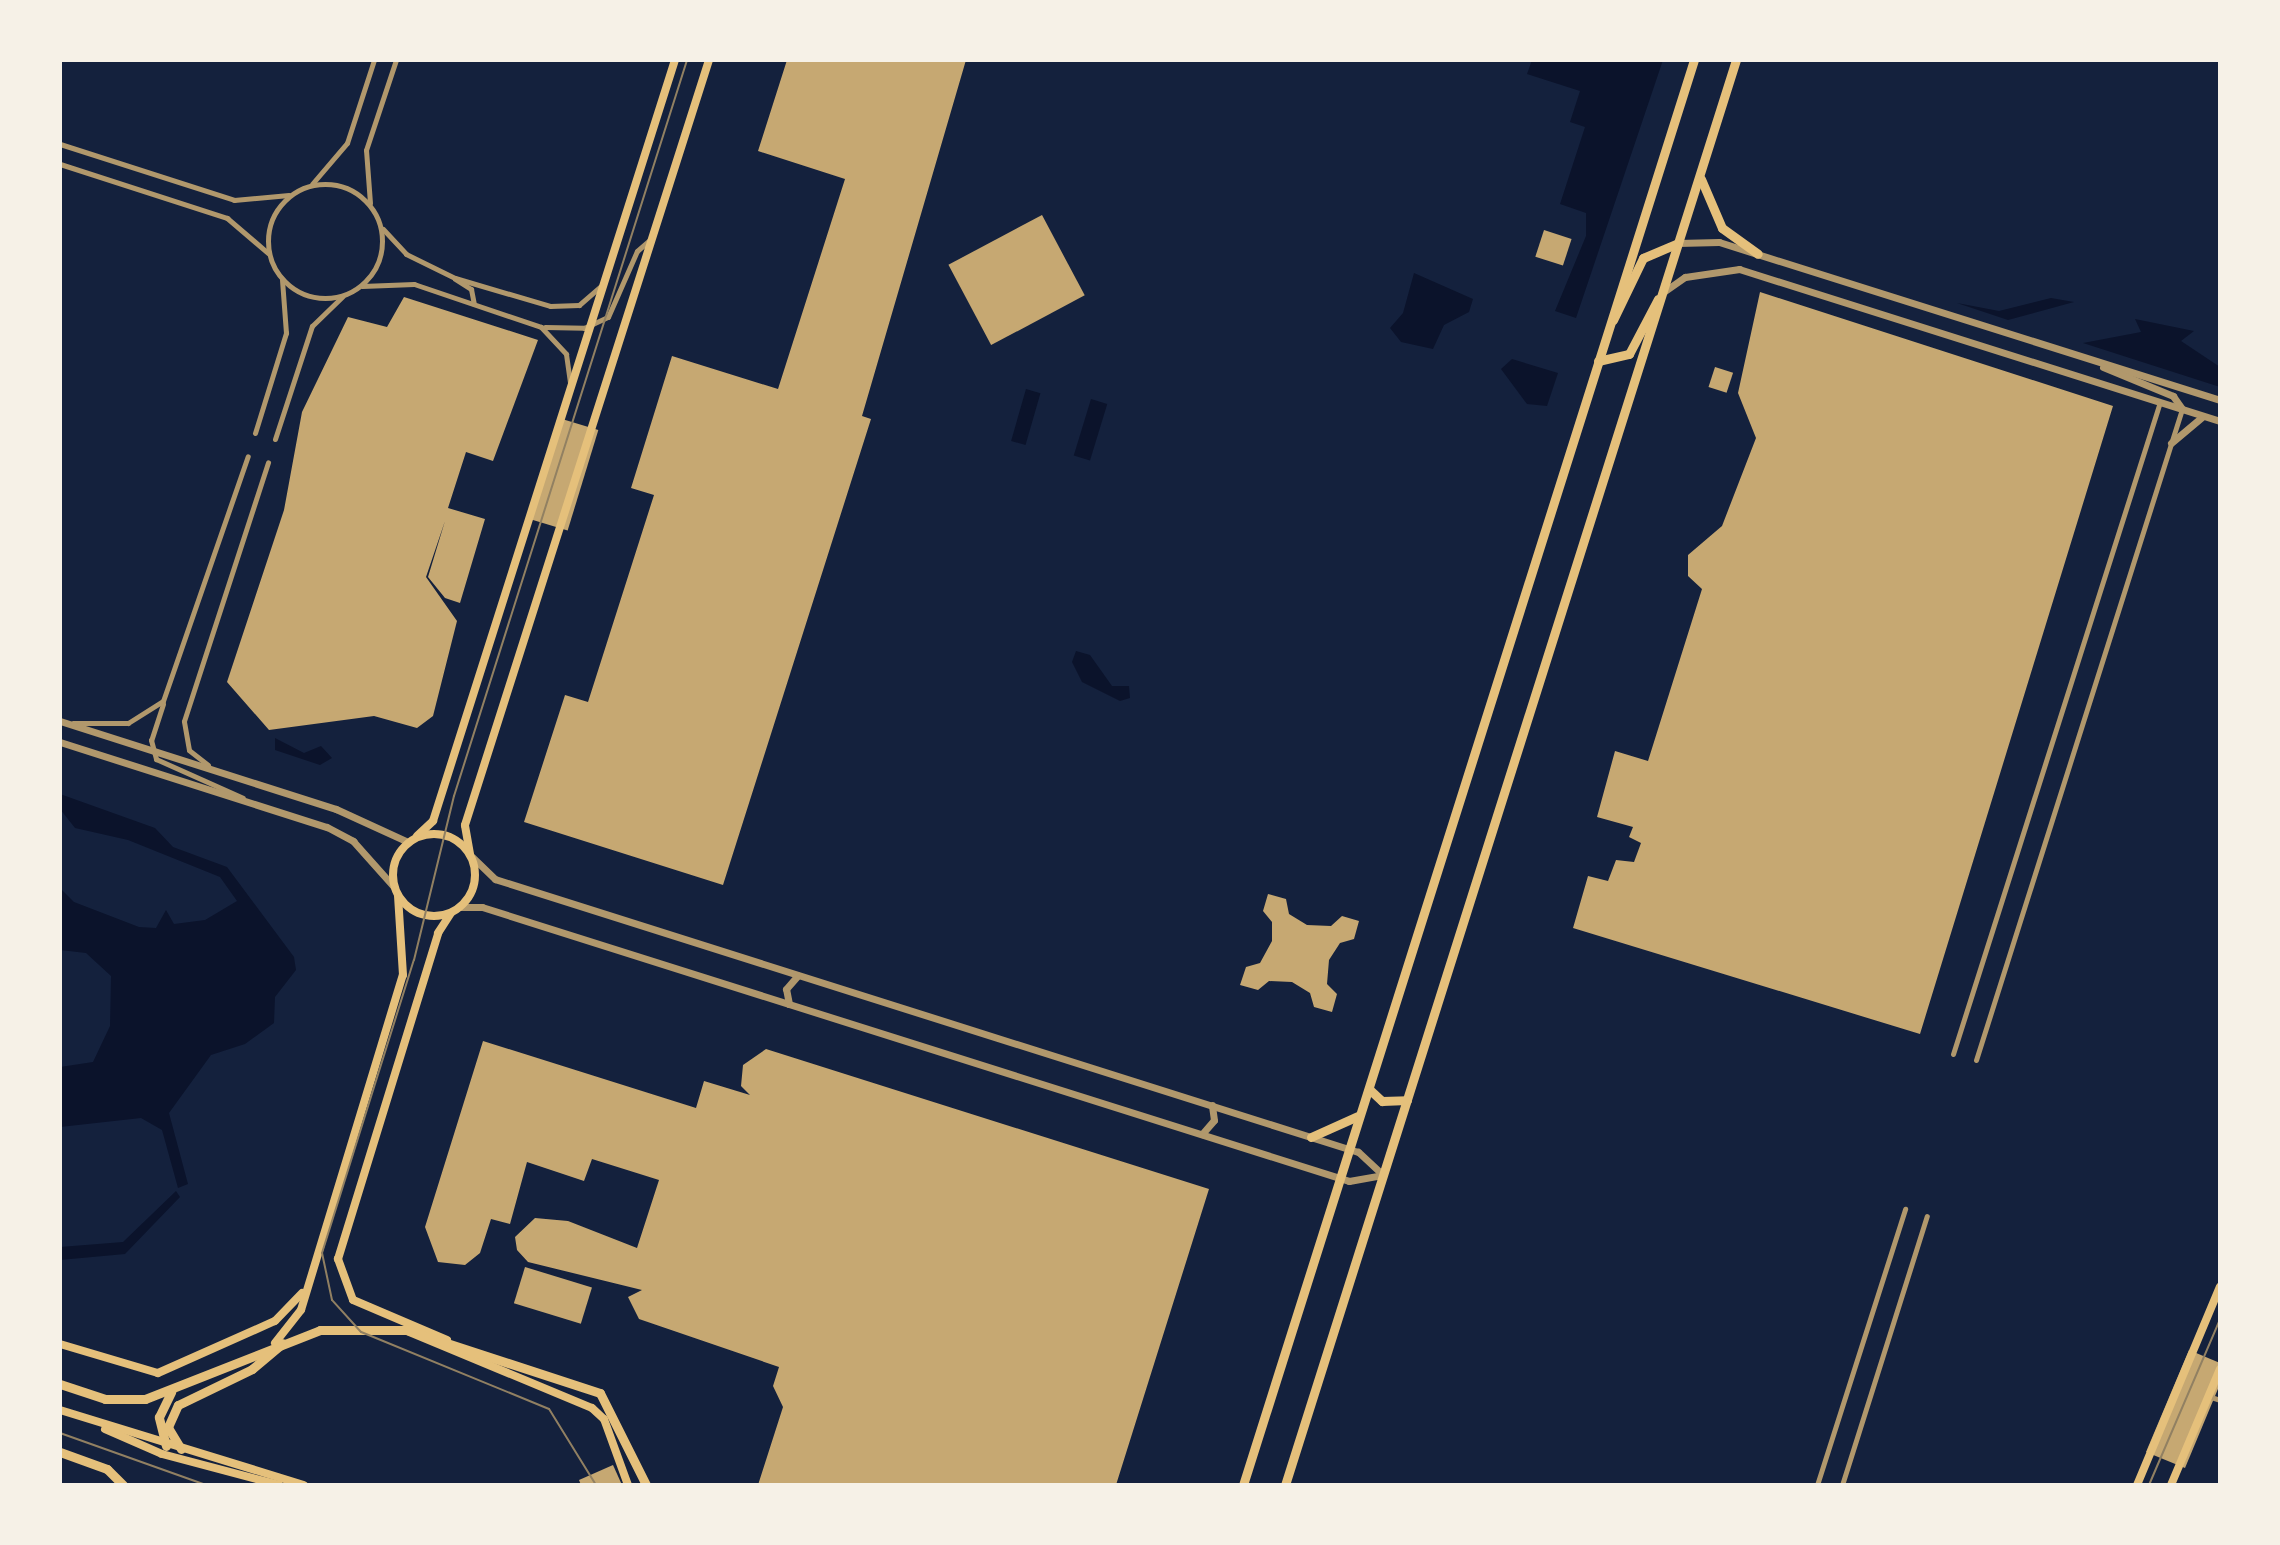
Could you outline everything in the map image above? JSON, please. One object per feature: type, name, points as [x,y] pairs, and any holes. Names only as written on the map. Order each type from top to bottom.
[{"type":"main road","points":[[275,1343],[296,1319],[403,975],[394,862],[408,842],[433,821],[571,396],[675,60]]},
{"type":"main road","points":[[646,1485],[600,1393],[447,1340],[353,1300],[338,1259],[438,933],[451,913],[461,907],[475,884],[465,825],[709,60]]},
{"type":"main road","points":[[1243,1485],[1694,60]]},
{"type":"main road","points":[[1285,1485],[1736,60]]},
{"type":"main road","points":[[1701,171],[1713,216],[1758,254]]},
{"type":"main road","points":[[1611,323],[1625,307],[1643,258],[1678,243]]},
{"type":"main road","points":[[1598,361],[1629,354],[1662,293]]},
{"type":"main road","points":[[417,836],[453,837],[471,856]]},
{"type":"main road","points":[[398,896],[416,912],[451,913]]},
{"type":"main road","points":[[1369,1089],[1382,1101],[1407,1100]]},
{"type":"main road","points":[[1311,1137],[1360,1114]]},
{"type":"main road","points":[[60,1344],[137,1371],[164,1372],[275,1321],[294,1307],[312,1270]]},
{"type":"main road","points":[[2137,1485],[2220,1287]]},
{"type":"main road","points":[[63,1386],[122,1400],[171,1392],[275,1343],[330,1328],[385,1327],[447,1340]]},
{"type":"main road","points":[[407,1330],[592,1408],[604,1419],[628,1485]]},
{"type":"main road","points":[[181,1449],[168,1427],[178,1405],[252,1369],[287,1340]]},
{"type":"main road","points":[[2171,1485],[2220,1369]]},
{"type":"main road","points":[[166,1446],[159,1417],[171,1392]]},
{"type":"main road","points":[[60,1410],[166,1446],[304,1485]]},
{"type":"main road","points":[[90,1421],[162,1454],[279,1485]]},
{"type":"main road","points":[[60,1452],[107,1469],[123,1485]]},
{"type":"street","points":[[308,187],[347,143],[374,60]]},
{"type":"street","points":[[360,286],[378,263],[379,226],[372,207],[366,150],[396,60]]},
{"type":"street","points":[[60,144],[234,200],[293,194],[308,187],[343,186],[372,207]]},
{"type":"street","points":[[60,164],[227,218],[271,257],[279,274],[286,333],[255,433]]},
{"type":"street","points":[[271,257],[273,217],[293,194]]},
{"type":"street","points":[[379,226],[406,254],[471,289],[474,304]]},
{"type":"street","points":[[275,439],[312,326],[347,293],[360,286],[399,281],[562,330],[592,326],[615,311],[635,256],[652,238]]},
{"type":"street","points":[[1678,243],[1719,242],[2220,400]]},
{"type":"street","points":[[1662,293],[1685,277],[1739,269],[2220,421]]},
{"type":"street","points":[[279,274],[310,295],[347,293]]},
{"type":"street","points":[[455,278],[561,308],[586,302],[607,278]]},
{"type":"street","points":[[1874,311],[1880,293]]},
{"type":"street","points":[[529,322],[564,351],[571,396]]},
{"type":"street","points":[[2094,361],[2125,381],[2173,396],[2182,409]]},
{"type":"street","points":[[1953,1054],[2160,402]]},
{"type":"street","points":[[1976,1060],[2182,409]]},
{"type":"street","points":[[2171,443],[2204,416]]},
{"type":"street","points":[[153,750],[166,695],[248,456]]},
{"type":"street","points":[[217,771],[189,750],[184,721],[268,462]]},
{"type":"street","points":[[62,722],[128,723],[150,714],[166,695]]},
{"type":"street","points":[[62,722],[336,809],[408,842]]},
{"type":"street","points":[[60,742],[259,805]]},
{"type":"street","points":[[153,750],[168,767],[353,841],[394,887]]},
{"type":"street","points":[[471,856],[495,879],[1349,1149],[1383,1175]]},
{"type":"street","points":[[461,907],[482,907],[1340,1178],[1383,1175]]},
{"type":"street","points":[[789,1004],[786,989],[798,975]]},
{"type":"street","points":[[1202,1134],[1213,1124],[1212,1105]]},
{"type":"street","points":[[1817,1485],[1905,1209]]},
{"type":"street","points":[[1842,1485],[1927,1216]]},
{"type":"street","points":[[2208,1396],[2220,1400]]},
{"type":"water","points":[[1532,60],[1663,60],[1576,318],[1555,311],[1586,236],[1586,213],[1560,204],[1585,127],[1570,122],[1580,91],[1527,74]]},
{"type":"water","points":[[1414,273],[1473,299],[1469,312],[1444,325],[1433,349],[1401,342],[1390,328],[1403,313]]},
{"type":"water","points":[[2051,298],[2074,302],[2008,320],[1957,303],[1999,311]]},
{"type":"water","points":[[2135,319],[2194,331],[2181,341],[2220,367],[2220,387],[2083,343],[2141,332]]},
{"type":"water","points":[[1512,359],[1558,373],[1547,406],[1527,404],[1501,369]]},
{"type":"water","points":[[1026,389],[1040,393],[1026,445],[1011,441]]},
{"type":"water","points":[[1091,399],[1107,404],[1090,460],[1074,455]]},
{"type":"water","points":[[1076,651],[1090,655],[1112,686],[1129,686],[1130,698],[1120,701],[1082,682],[1072,662]]},
{"type":"water","points":[[275,738],[304,753],[321,746],[332,758],[320,765],[275,750]]},
{"type":"water","points":[[60,794],[155,828],[173,847],[227,867],[294,957],[296,970],[275,997],[274,1023],[245,1044],[211,1055],[169,1113],[188,1184],[178,1188],[162,1130],[141,1118],[60,1127],[60,1067],[93,1062],[110,1026],[111,976],[86,953],[60,950],[60,888],[74,902],[139,927],[156,928],[166,910],[174,924],[205,920],[237,901],[220,877],[128,840],[75,828],[60,809]]},
{"type":"water","points":[[176,1191],[180,1197],[125,1254],[60,1260],[60,1247],[123,1242]]},
{"type":"building","points":[[787,60],[966,60],[862,416],[871,419],[723,885],[524,822],[565,695],[588,702],[654,495],[631,488],[672,356],[778,389],[845,179],[758,151]]},
{"type":"building","points":[[1042,215],[1085,295],[991,345],[948,265]]},
{"type":"building","points":[[1544,230],[1572,239],[1563,266],[1535,257]]},
{"type":"building","points":[[1760,292],[2113,406],[1920,1034],[1573,928],[1588,876],[1608,881],[1616,860],[1634,862],[1641,843],[1629,837],[1633,827],[1597,817],[1615,751],[1648,761],[1702,589],[1688,576],[1688,555],[1722,526],[1756,438],[1738,393]]},
{"type":"building","points":[[404,297],[538,340],[493,461],[466,452],[448,508],[485,519],[460,603],[445,598],[428,577],[445,521],[426,577],[457,621],[433,716],[417,728],[374,716],[269,730],[227,682],[284,510],[302,412],[348,317],[387,327]]},
{"type":"building","points":[[1715,367],[1733,373],[1727,393],[1709,387]]},
{"type":"building","points":[[562,419],[598,430],[568,531],[531,519]]},
{"type":"building","points":[[1268,894],[1286,899],[1289,914],[1307,925],[1331,926],[1342,916],[1359,921],[1354,939],[1340,943],[1329,960],[1327,984],[1337,994],[1332,1012],[1314,1007],[1310,993],[1292,982],[1269,981],[1258,990],[1240,985],[1246,967],[1260,963],[1272,941],[1272,922],[1263,911]]},
{"type":"building","points":[[483,1041],[696,1108],[704,1081],[750,1095],[741,1086],[743,1065],[766,1049],[1209,1189],[1116,1485],[758,1485],[783,1407],[773,1386],[779,1367],[639,1319],[628,1297],[642,1290],[528,1262],[517,1250],[515,1237],[535,1218],[568,1221],[637,1248],[659,1180],[592,1159],[584,1181],[527,1162],[510,1224],[491,1219],[480,1253],[465,1265],[438,1262],[425,1227]]},
{"type":"building","points":[[525,1267],[592,1287],[581,1324],[514,1303]]},
{"type":"building","points":[[2189,1350],[2220,1363],[2220,1384],[2185,1468],[2146,1452]]},
{"type":"building","points":[[613,1465],[622,1485],[581,1485],[579,1480]]},
{"type":"tram line","points":[[596,1485],[549,1409],[361,1332],[332,1300],[322,1253],[414,960],[454,796],[687,60]]},
{"type":"tram line","points":[[2149,1485],[2220,1319]]},
{"type":"tram line","points":[[60,1433],[206,1485]]}]
